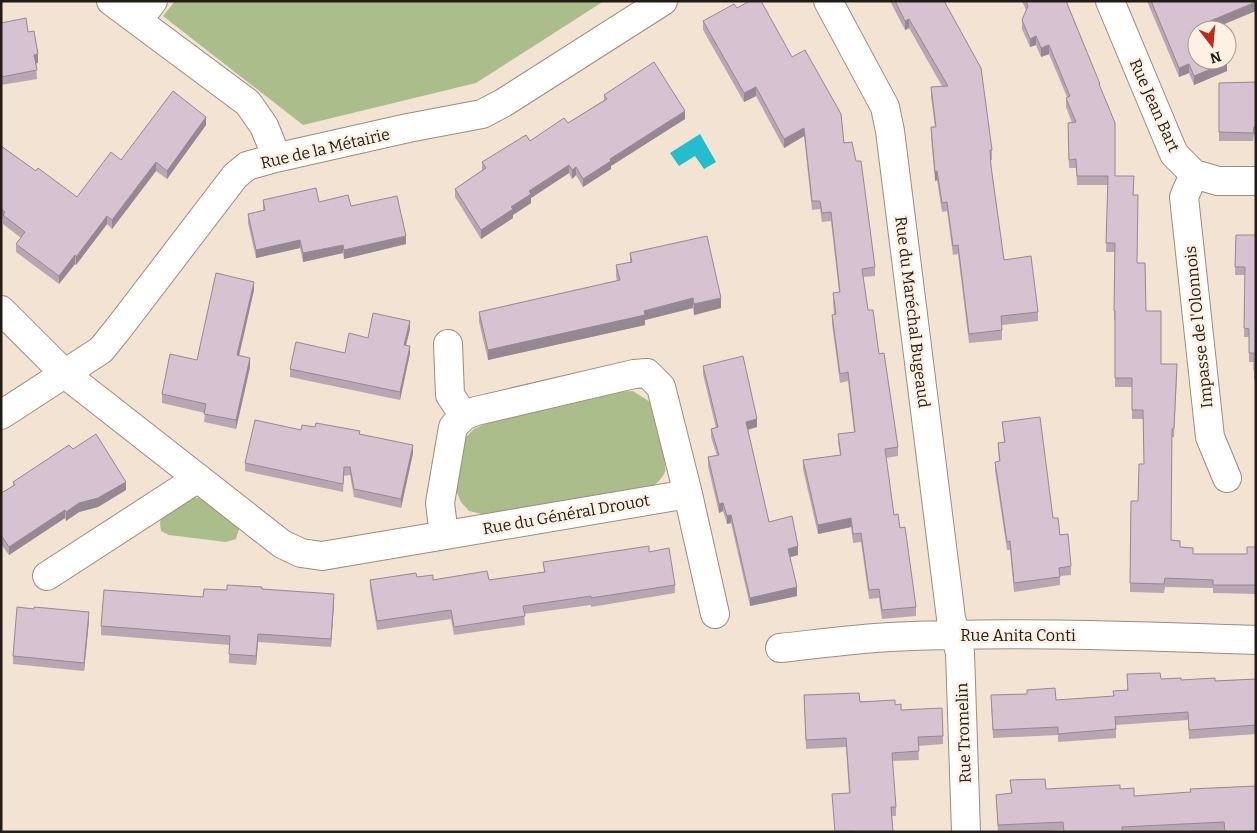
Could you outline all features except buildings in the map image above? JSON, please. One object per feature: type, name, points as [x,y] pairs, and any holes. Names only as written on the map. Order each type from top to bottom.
[{"type":"street","points":[[111,1],[145,11],[248,103],[264,126],[275,158]]},
{"type":"street","name":"Rue de la Métairie","points":[[1,415],[101,350],[235,176],[247,166],[408,128],[482,114],[503,103],[663,1]]},
{"type":"street","name":"Rue du Maréchal Bugeaud","points":[[828,1],[885,107],[890,130],[950,618],[955,636]]},
{"type":"street","name":"Rue Jean Bart","points":[[1110,1],[1174,154],[1194,174],[1218,181],[1256,181]]},
{"type":"street","name":"Impasse de l'Olonnois","points":[[1194,174],[1184,197],[1210,437],[1227,478]]},
{"type":"street","name":"Rue du Général Drouot","points":[[1,310],[65,374],[282,544],[301,553],[322,556],[688,494]]},
{"type":"street","points":[[448,344],[450,395],[464,416]]},
{"type":"street","points":[[444,535],[440,503],[453,427],[464,416],[476,411],[625,376],[647,373],[661,387],[716,614]]},
{"type":"street","points":[[47,576],[198,478]]},
{"type":"street","name":"Rue Anita Conti","points":[[780,648],[889,638],[955,636],[1082,635],[1256,640]]},
{"type":"street","name":"Rue Tromelin","points":[[955,636],[960,653],[966,832]]},
{"type":"green space","points":[[175,1],[604,1],[476,83],[303,125],[163,16]]},
{"type":"green space","points":[[633,391],[650,402],[664,459],[665,472],[649,490],[491,516],[469,511],[461,502],[454,486],[465,438],[474,429],[489,422],[615,392]]},
{"type":"green space","points":[[191,497],[199,498],[235,524],[239,529],[236,539],[226,542],[169,535],[161,531],[161,516]]},
{"type":"water","points":[[700,134],[716,162],[704,169],[695,156],[679,166],[670,153]]}]
